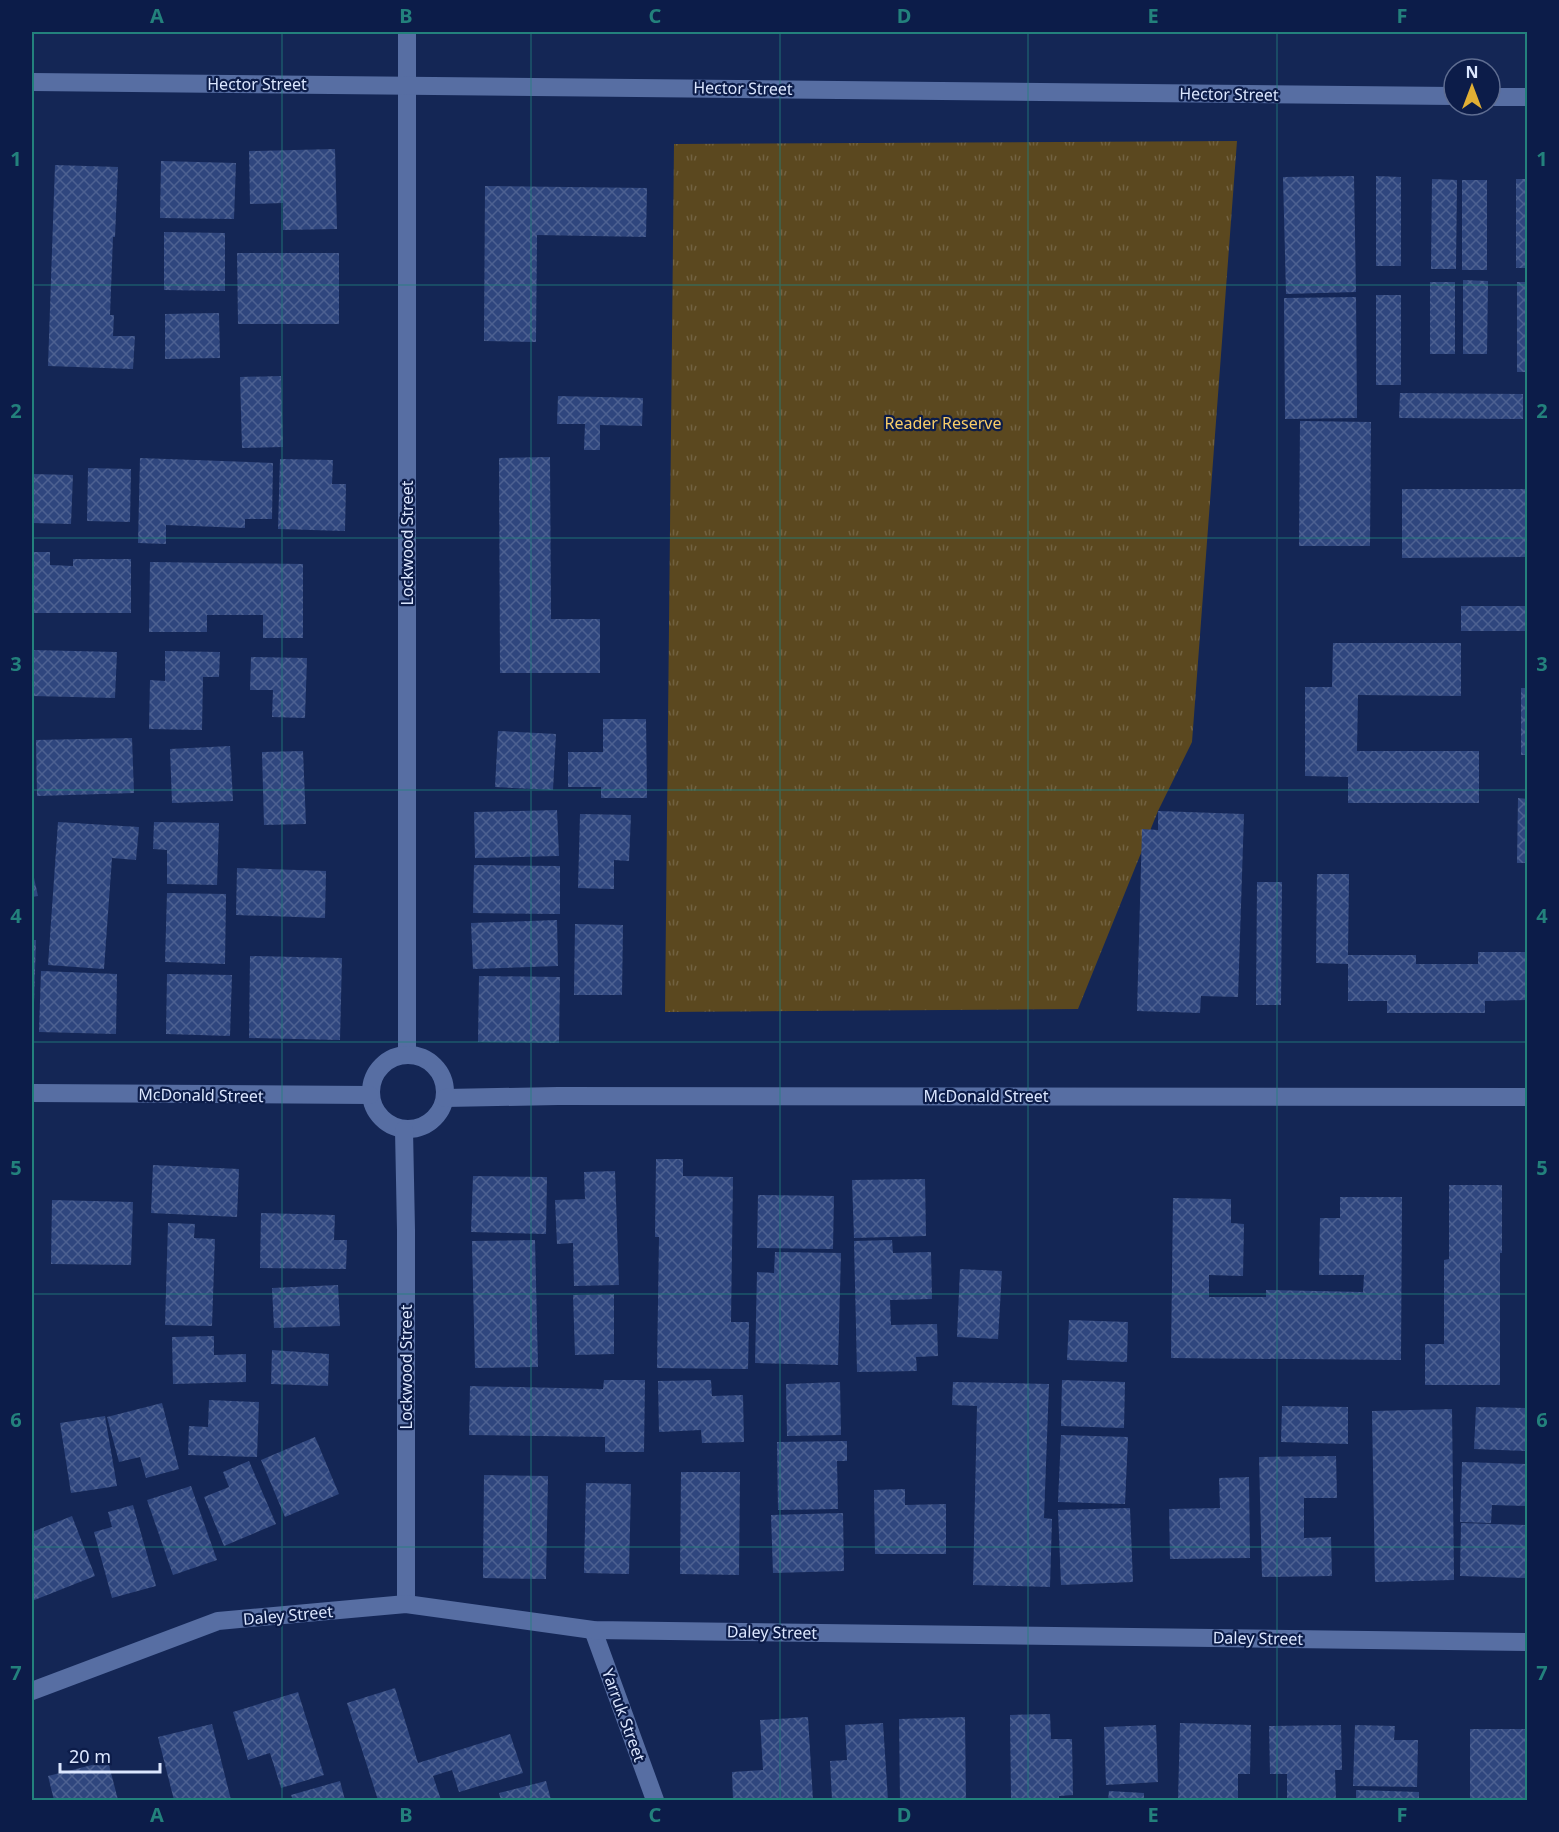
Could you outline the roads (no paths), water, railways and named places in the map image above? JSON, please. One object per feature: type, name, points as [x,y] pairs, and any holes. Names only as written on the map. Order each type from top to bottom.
[{"type":"street","name":"Lockwood Street","points":[[406,32],[407,1054]]},
{"type":"street","name":"Hector Street","points":[[32,82],[1442,96]]},
{"type":"street","points":[[1502,97],[1527,97]]},
{"type":"street","points":[[407,1054],[432,1063],[440,1073],[445,1085],[445,1098],[441,1111],[431,1122],[418,1128],[404,1130],[381,1119],[370,1095],[371,1085],[380,1067],[388,1060],[407,1054]]},
{"type":"street","name":"McDonald Street","points":[[32,1093],[370,1095]]},
{"type":"street","name":"McDonald Street","points":[[445,1098],[558,1096],[1527,1097]]},
{"type":"street","name":"Lockwood Street","points":[[404,1130],[406,1604]]},
{"type":"street","name":"Daley Street","points":[[32,1691],[218,1621],[406,1604],[593,1630],[1527,1642]]},
{"type":"street","name":"Yarruk Street","points":[[593,1630],[655,1800]]},
{"type":"park label","name":"Reader Reserve","points":[[943,423]]}]
